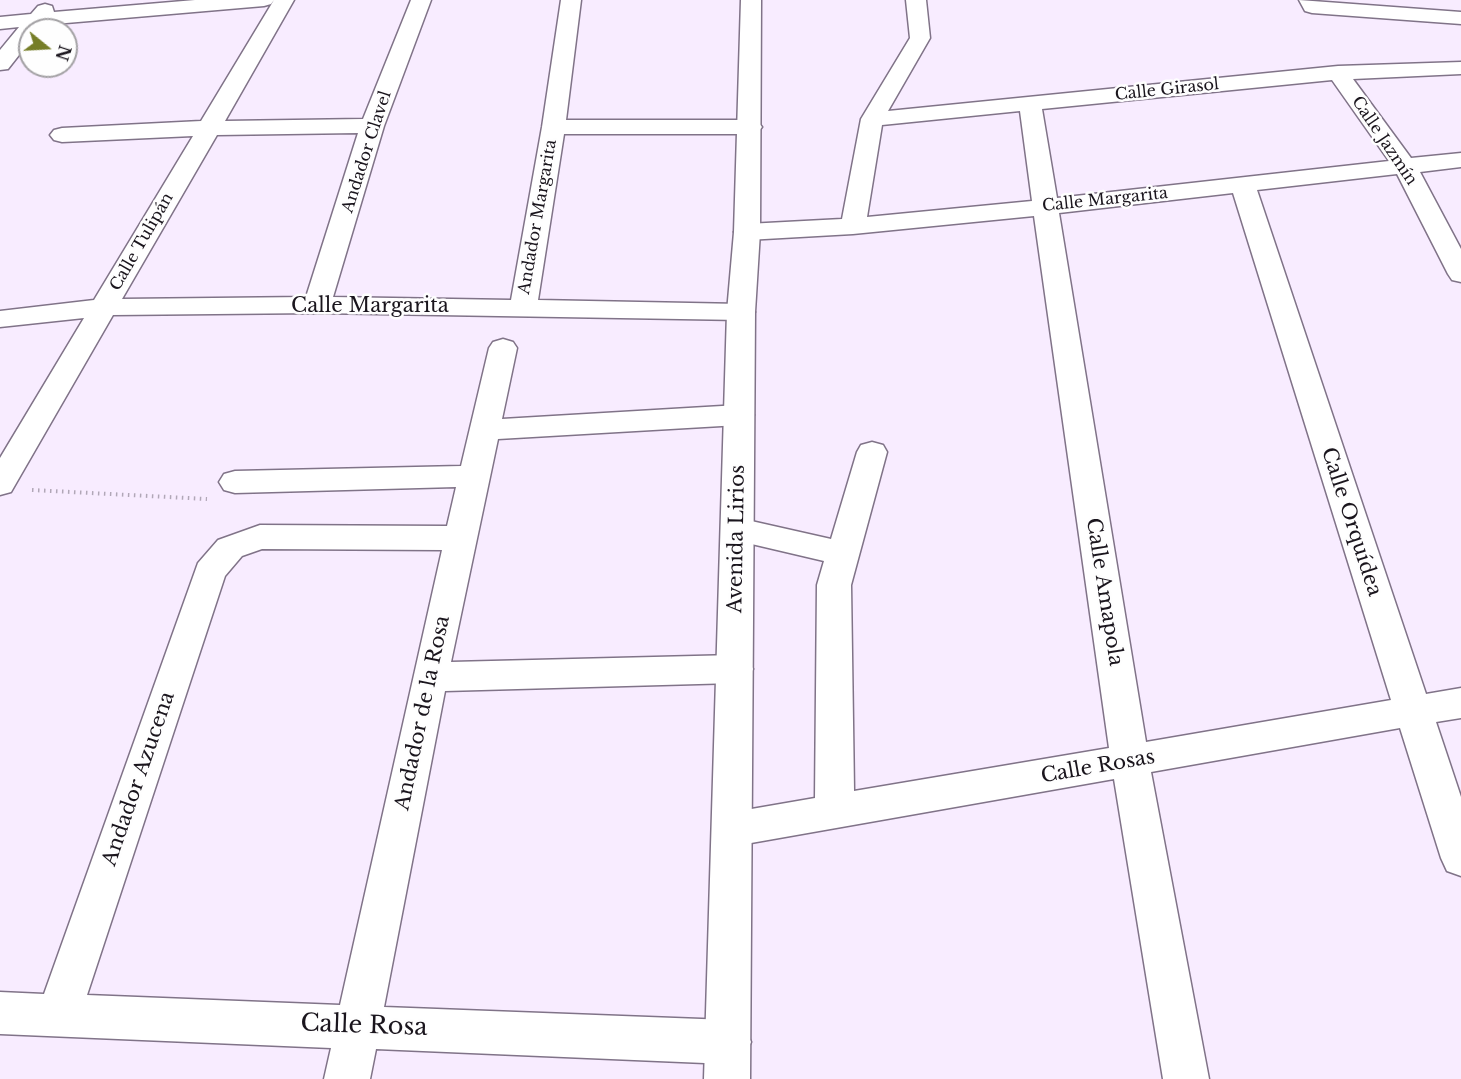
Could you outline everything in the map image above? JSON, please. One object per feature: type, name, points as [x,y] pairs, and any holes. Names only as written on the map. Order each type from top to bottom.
[{"type":"street","points":[[39,18],[54,0]]},
{"type":"street","points":[[60,18],[264,0]]},
{"type":"street","name":"Calle Tulipán","points":[[12,487],[105,307],[284,0]]},
{"type":"street","name":"Andador Clavel","points":[[317,305],[349,208],[372,126],[421,0]]},
{"type":"street","points":[[571,0],[554,127],[750,128]]},
{"type":"street","points":[[740,0],[751,0]]},
{"type":"street","name":"Avenida Lirios","points":[[728,1060],[734,829],[741,312],[747,232],[751,0]]},
{"type":"street","points":[[853,226],[872,119],[920,38],[916,0]]},
{"type":"street","points":[[1310,4],[1461,18]]},
{"type":"street","points":[[0,23],[18,22]]},
{"type":"street","points":[[0,64],[18,43]]},
{"type":"street","name":"Calle Girasol","points":[[872,119],[1338,73],[1461,68]]},
{"type":"street","name":"Calle Jazmín","points":[[1338,73],[1404,165],[1461,274]]},
{"type":"street","name":"Calle Amapola","points":[[1030,104],[1130,762],[1186,1079]]},
{"type":"street","points":[[62,135],[209,128],[372,126]]},
{"type":"street","name":"Andador Margarita","points":[[523,308],[554,127]]},
{"type":"street","name":"Calle Margarita","points":[[747,232],[853,226],[1046,207],[1461,160]]},
{"type":"street","name":"Calle Orquídea","points":[[1243,185],[1461,858]]},
{"type":"street","name":"Calle Margarita","points":[[0,319],[105,307],[317,305],[741,312]]},
{"type":"street","name":"Andador de la Rosa","points":[[347,1079],[430,677],[503,348]]},
{"type":"street","points":[[485,430],[739,415]]},
{"type":"street","points":[[835,812],[834,585],[872,452]]},
{"type":"street","points":[[223,491],[475,476]]},
{"type":"street","points":[[738,530],[843,554]]},
{"type":"street","name":"Andador Azucena","points":[[58,1016],[210,572],[230,548],[260,537],[461,538]]},
{"type":"street","points":[[430,677],[735,669]]},
{"type":"street","name":"Calle Rosas","points":[[734,829],[1130,762],[1461,702]]},
{"type":"street","name":"Calle Rosa","points":[[0,1014],[357,1025],[728,1060]]},
{"type":"path","points":[[12,487],[223,491]]}]
